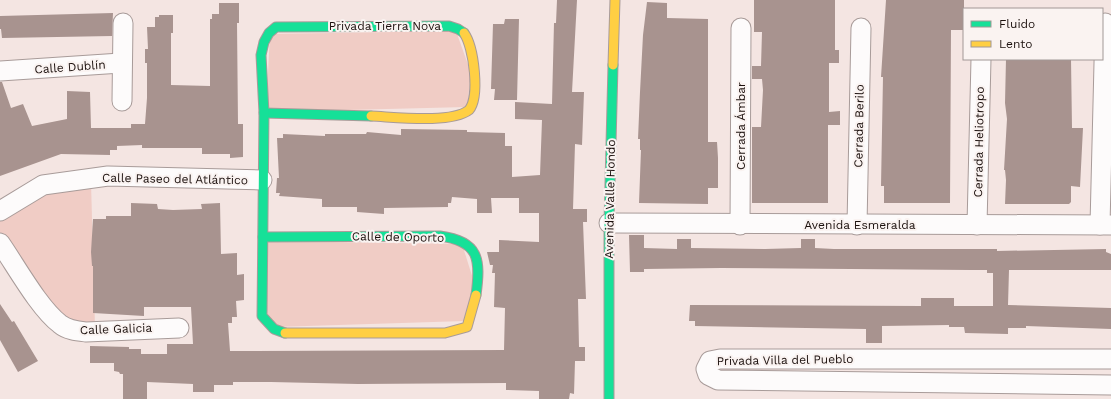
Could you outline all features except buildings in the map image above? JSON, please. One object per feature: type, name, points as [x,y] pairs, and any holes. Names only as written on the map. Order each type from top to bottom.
[{"type":"street","name":"Avenida Valle Hondo","points":[[609,399],[609,223],[615,0]]},
{"type":"street","name":"Calle Dublín","points":[[122,23],[122,102]]},
{"type":"street","points":[[1105,23],[1106,226]]},
{"type":"street","name":"Privada Tierra Nova","points":[[264,113],[441,118],[466,113],[472,106],[474,97],[473,51],[469,39],[464,32],[457,27],[449,26],[276,27],[269,33],[264,42],[261,55],[264,113],[262,180],[262,316],[269,328],[280,332],[300,334]]},
{"type":"street","name":"Cerrada Ámbar","points":[[740,225],[742,28]]},
{"type":"street","name":"Cerrada Berilo","points":[[857,225],[861,28]]},
{"type":"street","name":"Cerrada Heliotropo","points":[[977,225],[981,60]]},
{"type":"street","name":"Calle Dublín","points":[[0,81],[9,71],[121,63]]},
{"type":"street","name":"Calle Paseo del Atlántico","points":[[0,211],[43,185],[108,176],[262,180]]},
{"type":"street","name":"Avenida Esmeralda","points":[[609,223],[740,225],[1106,226]]},
{"type":"street","name":"Calle de Oporto","points":[[263,237],[440,236],[462,240],[470,247],[477,260],[476,298],[473,315],[467,327],[445,333],[300,334]]},
{"type":"street","name":"Calle Galicia","points":[[0,244],[47,311],[61,325],[74,330],[86,332],[179,328]]},
{"type":"street","name":"Privada Villa del Pueblo","points":[[1111,359],[720,359],[710,361],[706,369],[708,375],[718,380],[1111,385]]},
{"type":"street","points":[[950,359],[950,383]]},
{"type":"shaded area","points":[[456,31],[471,73],[467,107],[266,112],[270,34]]},
{"type":"shaded area","points":[[91,182],[95,327],[61,325],[0,238],[0,215],[44,188]]},
{"type":"shaded area","points":[[268,241],[462,244],[474,282],[465,321],[275,327],[266,316]]},
{"type":"traffic: fast","points":[[285,333],[274,329],[262,316],[264,113],[261,55],[264,42],[269,33],[276,27],[449,26],[464,33]]},
{"type":"traffic: fast","points":[[609,399],[609,223],[613,65]]},
{"type":"traffic: fast","points":[[264,113],[371,116]]},
{"type":"traffic: fast","points":[[263,237],[440,236],[453,238],[470,247],[474,254],[478,271],[476,295]]},
{"type":"traffic: slow","points":[[613,65],[615,0]]},
{"type":"traffic: slow","points":[[371,116],[422,119],[449,117],[469,110],[472,104],[475,84],[471,49],[464,33]]},
{"type":"traffic: slow","points":[[285,333],[445,333],[467,327],[476,295]]}]
